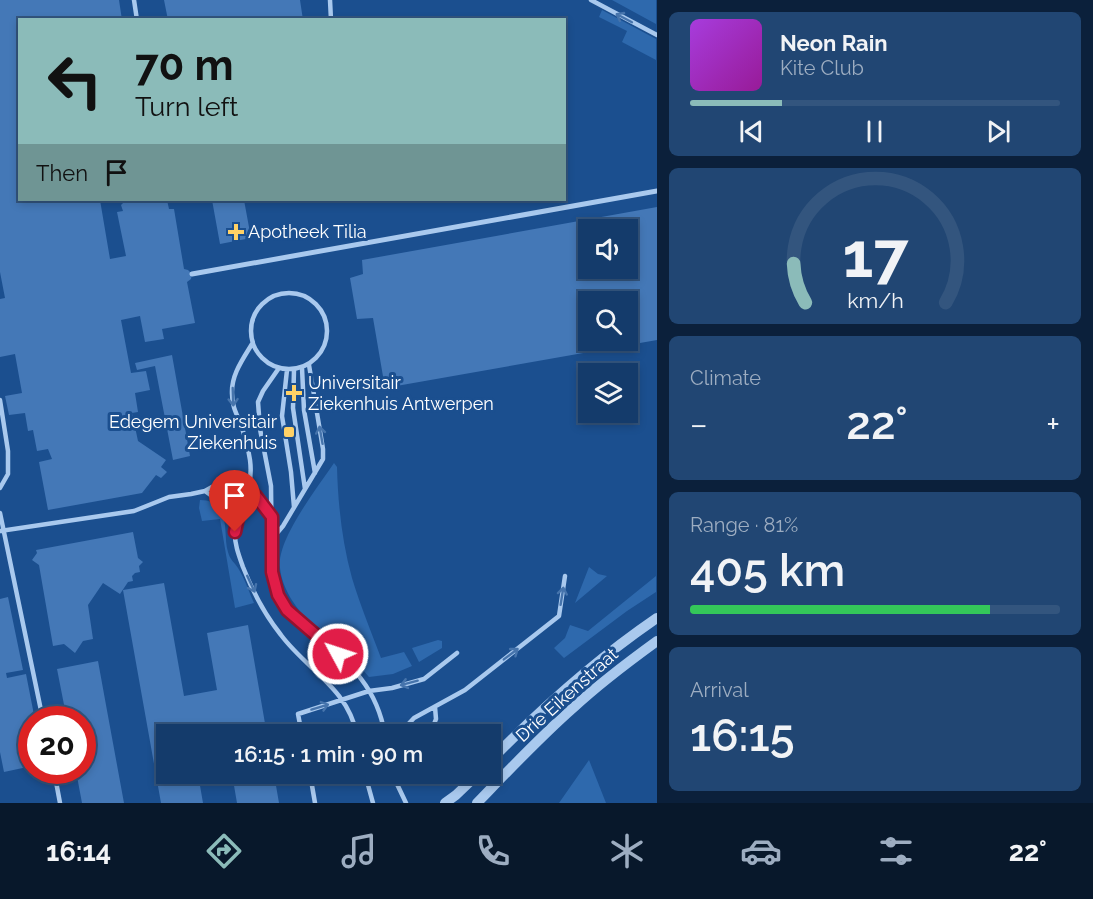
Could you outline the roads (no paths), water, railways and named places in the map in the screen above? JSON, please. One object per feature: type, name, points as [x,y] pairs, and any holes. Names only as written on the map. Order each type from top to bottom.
[{"type":"street","points":[[192,274],[657,191]]},
{"type":"street","name":"Drie Eikenstraat","points":[[501,749],[587,671],[657,618]]},
{"type":"street","name":"Drie Eikenstraat","points":[[477,803],[573,707],[657,641]]},
{"type":"street","points":[[445,803],[468,784]]},
{"type":"lane","points":[[134,0],[137,18]]},
{"type":"lane","points":[[330,0],[331,18]]},
{"type":"lane","points":[[591,0],[657,35]]},
{"type":"lane","points":[[284,293],[299,294],[312,300],[322,311],[327,326],[327,341],[320,354],[309,364],[294,370],[272,366],[260,357],[252,344],[250,336],[252,321],[258,308],[270,298],[284,293]]},
{"type":"lane","points":[[252,344],[234,378],[231,393],[246,444],[251,479],[238,518],[235,532],[236,543],[243,568],[258,600],[281,635],[334,688],[351,714],[354,724]]},
{"type":"lane","points":[[272,539],[283,526],[323,459],[309,364]]},
{"type":"lane","points":[[279,368],[258,402],[260,429],[271,486],[272,572],[278,595],[287,610],[354,668],[378,707],[382,724]]},
{"type":"lane","points":[[302,368],[304,410],[315,473]]},
{"type":"lane","points":[[287,370],[282,416],[294,507]]},
{"type":"lane","points":[[294,370],[293,408],[305,489]]},
{"type":"lane","points":[[0,400],[8,451],[8,474],[0,488]]},
{"type":"lane","points":[[1,531],[134,511],[169,497],[205,491],[228,484],[248,489],[272,517]]},
{"type":"lane","points":[[205,491],[220,502],[235,532]]},
{"type":"lane","points":[[0,513],[1,531],[27,638],[40,706]]},
{"type":"lane","points":[[408,724],[414,718],[465,690],[559,616],[565,576]]},
{"type":"lane","points":[[300,724],[298,714],[369,691],[424,679],[457,653]]},
{"type":"lane","points":[[434,724],[435,707]]},
{"type":"lane","points":[[56,784],[60,803]]},
{"type":"lane","points":[[312,784],[315,803]]},
{"type":"lane","points":[[368,784],[373,803]]},
{"type":"lane","points":[[397,784],[406,803]]},
{"type":"place","name":"Apotheek Tilia","points":[[236,232]]},
{"type":"place","name":"Universitair Ziekenhuis Antwerpen","points":[[294,393]]},
{"type":"place","name":"Edegem Universitair Ziekenhuis","points":[[289,432]]}]
